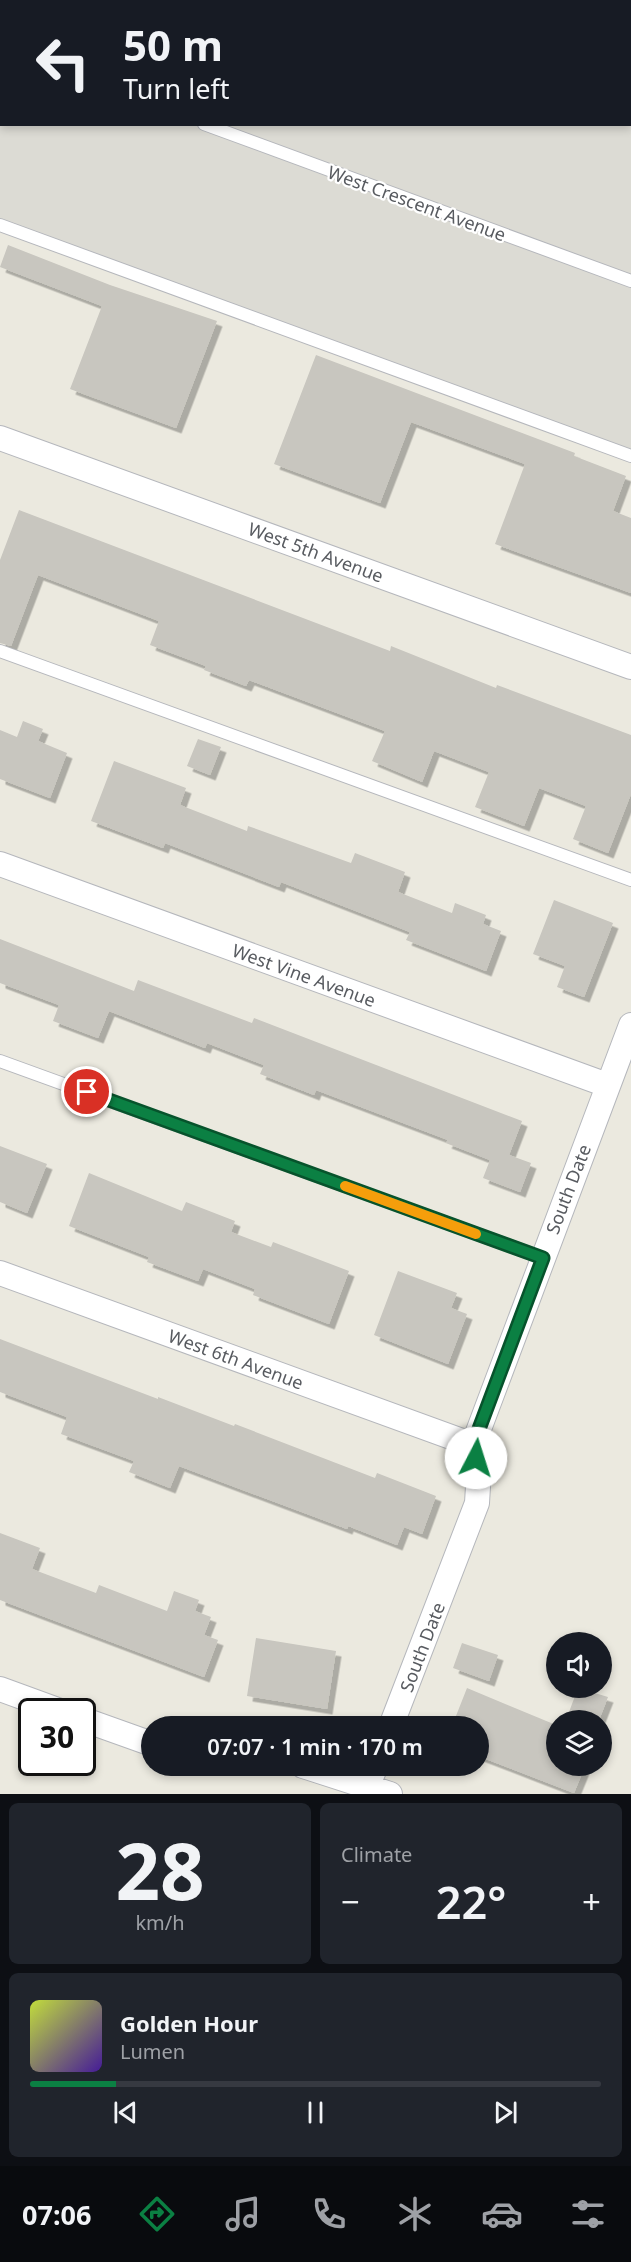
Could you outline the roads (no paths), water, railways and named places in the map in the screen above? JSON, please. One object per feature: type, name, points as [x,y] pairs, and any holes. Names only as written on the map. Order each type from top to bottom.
[{"type":"street","name":"West 5th Avenue","points":[[0,438],[631,667]]},
{"type":"street","name":"West Vine Avenue","points":[[0,864],[608,1085]]},
{"type":"street","name":"South Date","points":[[395,1716],[477,1503],[480,1470],[473,1445],[631,1025]]},
{"type":"street","name":"West 6th Avenue","points":[[0,1273],[473,1445]]},
{"type":"street","points":[[0,1689],[25,1698]]},
{"type":"street","points":[[96,1724],[141,1740]]},
{"type":"street","points":[[344,1776],[369,1782],[390,1794]]},
{"type":"lane","name":"West Crescent Avenue","points":[[209,126],[631,281]]},
{"type":"lane","points":[[0,225],[631,456]]},
{"type":"lane","points":[[0,651],[631,880]]},
{"type":"lane","points":[[0,1061],[543,1258]]}]
